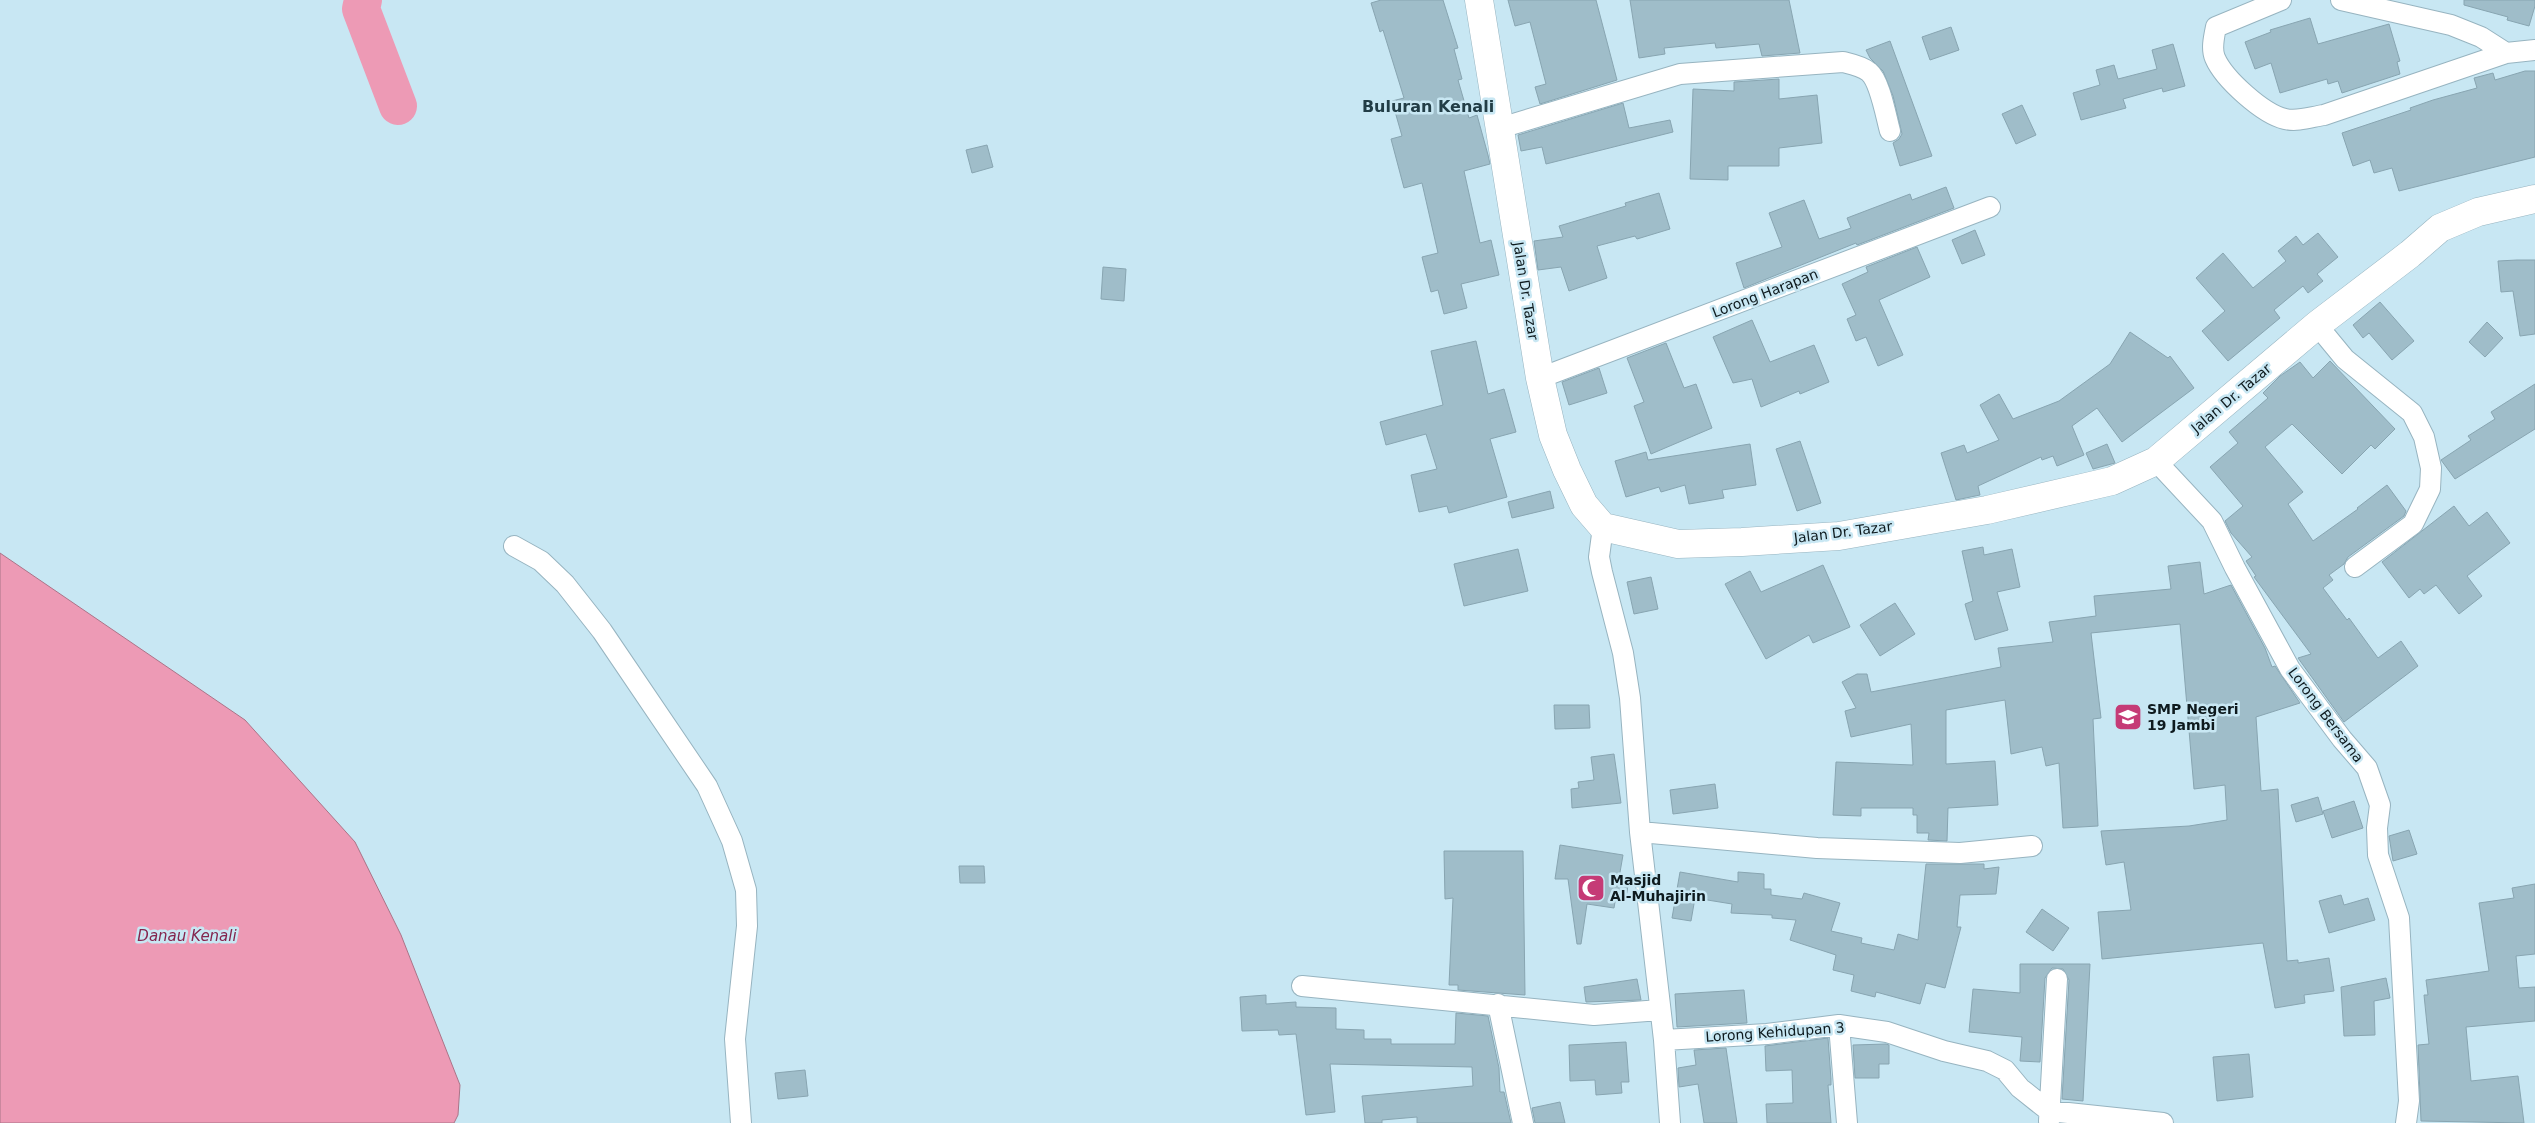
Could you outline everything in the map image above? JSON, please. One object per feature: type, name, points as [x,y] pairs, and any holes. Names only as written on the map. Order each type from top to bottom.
[{"type":"street","name":"Jalan Dr. Tazar","points":[[1479,0],[1540,378],[1553,435],[1584,505],[1603,526],[1678,544],[1839,536],[1987,510],[2112,481],[2156,461],[2318,325],[2410,254],[2440,228],[2478,212],[2535,199]]},
{"type":"street","points":[[2281,0],[2216,27],[2213,44],[2215,58],[2232,80],[2265,111],[2284,119],[2296,120],[2324,115],[2506,53],[2535,50]]},
{"type":"street","points":[[2341,0],[2452,26],[2482,36],[2506,53]]},
{"type":"street","points":[[1500,128],[1680,74],[1842,62],[1869,72],[1875,80],[1890,131]]},
{"type":"street","name":"Lorong Harapan","points":[[1540,378],[1990,208]]},
{"type":"street","points":[[2318,325],[2345,359],[2412,413],[2424,437],[2431,468],[2430,489],[2413,524],[2355,567]]},
{"type":"street","name":"Lorong Bersama","points":[[2156,461],[2212,521],[2235,568],[2290,669],[2366,768],[2380,805],[2377,828],[2378,855],[2399,918],[2409,1101],[2406,1123]]},
{"type":"street","points":[[1603,526],[1599,557],[1609,604],[1623,653],[1630,698],[1640,832],[1664,1040],[1670,1123]]},
{"type":"street","points":[[514,546],[541,561],[559,578],[602,631],[707,786],[732,841],[746,890],[747,926],[736,1039],[741,1123]]},
{"type":"street","points":[[1640,832],[1817,848],[1960,853],[2032,846]]},
{"type":"street","points":[[2057,979],[2049,1117],[2163,1123]]},
{"type":"street","points":[[1302,986],[1594,1015],[1660,1010]]},
{"type":"street","points":[[1498,1004],[1523,1123]]},
{"type":"street","points":[[1839,1025],[1847,1123]]},
{"type":"street","name":"Lorong Kehidupan 3","points":[[1664,1040],[1767,1034],[1839,1025],[1886,1032],[1944,1051],[1987,1061],[2005,1070],[2049,1117]]},
{"type":"water","name":"Danau Kenali","points":[[0,553],[245,720],[355,842],[401,935],[460,1085],[458,1115],[454,1123],[0,1123]]},
{"type":"building","points":[[1381,0],[1443,0],[1458,48],[1454,49],[1462,79],[1458,80],[1469,118],[1477,115],[1490,164],[1464,171],[1480,243],[1491,240],[1499,275],[1461,284],[1467,308],[1444,314],[1438,290],[1431,292],[1422,257],[1438,253],[1422,183],[1404,188],[1391,139],[1402,136],[1392,101],[1404,98],[1383,30],[1380,32],[1371,3]]},
{"type":"building","points":[[1508,0],[1596,0],[1617,80],[1540,104],[1535,87],[1546,84],[1530,22],[1515,26]]},
{"type":"building","points":[[1630,0],[1789,0],[1800,53],[1762,56],[1759,44],[1716,48],[1715,43],[1664,48],[1665,54],[1639,58]]},
{"type":"building","points":[[2464,0],[2535,0],[2535,6],[2529,26],[2507,20],[2508,17],[2464,5]]},
{"type":"building","points":[[2310,18],[2318,44],[2389,24],[2400,61],[2397,62],[2400,74],[2342,93],[2338,81],[2328,84],[2327,79],[2280,93],[2271,63],[2255,69],[2245,42],[2271,32],[2270,30]]},
{"type":"building","points":[[1951,27],[1959,50],[1930,60],[1922,37]]},
{"type":"building","points":[[1890,41],[1932,156],[1900,166],[1893,143],[1902,134],[1893,96],[1883,71],[1870,58],[1866,50]]},
{"type":"building","points":[[2173,44],[2185,86],[2163,92],[2162,88],[2123,99],[2126,108],[2081,120],[2073,93],[2100,85],[2096,70],[2114,65],[2118,79],[2157,69],[2152,50]]},
{"type":"building","points":[[2525,71],[2535,71],[2535,157],[2399,191],[2392,168],[2374,173],[2370,160],[2353,166],[2342,133],[2411,110],[2410,108],[2433,100],[2477,88],[2474,78],[2493,73],[2495,80]]},
{"type":"building","points":[[1779,79],[1779,99],[1817,95],[1822,143],[1779,148],[1779,166],[1728,166],[1728,180],[1690,179],[1693,89],[1734,91],[1734,82]]},
{"type":"building","points":[[1623,103],[1629,128],[1670,120],[1673,132],[1546,164],[1542,147],[1521,151],[1518,135]]},
{"type":"building","points":[[2022,105],[2036,135],[2016,144],[2002,114]]},
{"type":"building","points":[[987,145],[993,167],[972,173],[966,150]]},
{"type":"building","points":[[1946,187],[1954,208],[1857,245],[1856,243],[1744,288],[1736,263],[1782,247],[1769,213],[1804,200],[1819,239],[1851,228],[1847,218],[1910,194],[1912,200]]},
{"type":"building","points":[[1659,193],[1670,229],[1637,239],[1635,236],[1597,246],[1607,278],[1569,291],[1561,267],[1538,270],[1534,241],[1563,237],[1559,226],[1626,206],[1625,203]]},
{"type":"building","points":[[1975,230],[1985,255],[1962,264],[1952,240]]},
{"type":"building","points":[[2318,233],[2338,257],[2317,274],[2323,281],[2308,293],[2303,286],[2274,310],[2280,318],[2228,361],[2202,331],[2225,311],[2196,278],[2223,253],[2253,288],[2286,261],[2278,251],[2296,236],[2303,245]]},
{"type":"building","points":[[1917,247],[1930,277],[1879,300],[1903,355],[1878,366],[1866,337],[1856,341],[1847,319],[1856,315],[1842,284],[1868,272],[1866,267]]},
{"type":"building","points":[[2535,260],[2535,334],[2520,336],[2513,291],[2501,292],[2498,261]]},
{"type":"building","points":[[1103,267],[1126,269],[1124,301],[1101,299]]},
{"type":"building","points":[[2380,302],[2414,341],[2392,360],[2369,333],[2363,338],[2353,325]]},
{"type":"building","points":[[1752,320],[1770,362],[1814,345],[1829,382],[1800,394],[1799,391],[1761,407],[1752,379],[1733,383],[1713,337]]},
{"type":"building","points":[[2487,322],[2503,338],[2485,357],[2469,342]]},
{"type":"building","points":[[2130,332],[2168,358],[2170,356],[2194,388],[2122,442],[2097,408],[2072,426],[2084,455],[2057,466],[2053,456],[2042,460],[2041,457],[1978,486],[1980,495],[1956,500],[1941,453],[1964,445],[1967,453],[1999,440],[1980,405],[1999,394],[2013,419],[2059,401],[2110,364]]},
{"type":"building","points":[[1476,341],[1488,394],[1504,389],[1516,432],[1490,439],[1507,497],[1449,513],[1447,506],[1419,512],[1411,475],[1437,469],[1426,434],[1386,445],[1380,422],[1443,405],[1431,351]]},
{"type":"building","points":[[1666,343],[1684,388],[1696,384],[1712,428],[1651,454],[1634,406],[1644,402],[1627,358]]},
{"type":"building","points":[[2330,361],[2395,429],[2375,449],[2371,445],[2342,474],[2292,424],[2265,447],[2303,492],[2288,504],[2313,541],[2358,509],[2387,485],[2406,511],[2404,516],[2348,557],[2344,564],[2329,575],[2333,580],[2323,588],[2347,620],[2349,618],[2378,658],[2401,641],[2418,666],[2344,722],[2298,658],[2311,654],[2254,577],[2256,576],[2246,561],[2252,557],[2231,533],[2225,521],[2243,506],[2210,467],[2238,443],[2229,432],[2268,398],[2263,393],[2280,376],[2300,362],[2313,378]]},
{"type":"building","points":[[1599,368],[1607,393],[1569,405],[1562,382]]},
{"type":"building","points":[[2535,384],[2535,429],[2455,479],[2441,460],[2471,440],[2468,436],[2495,419],[2491,412]]},
{"type":"building","points":[[1800,441],[1821,503],[1797,511],[1776,449]]},
{"type":"building","points":[[1750,444],[1756,485],[1722,490],[1724,498],[1689,504],[1685,485],[1661,492],[1659,487],[1626,497],[1615,461],[1646,452],[1648,460]]},
{"type":"building","points":[[2107,444],[2115,463],[2093,469],[2086,453]]},
{"type":"building","points":[[1550,491],[1554,508],[1512,518],[1508,502]]},
{"type":"building","points":[[2454,506],[2469,526],[2487,512],[2510,543],[2467,576],[2482,596],[2459,614],[2436,585],[2424,594],[2420,589],[2409,598],[2382,562]]},
{"type":"building","points":[[1983,547],[1984,555],[2012,549],[2020,587],[1997,592],[2008,630],[1975,640],[1965,604],[1973,601],[1962,551]]},
{"type":"building","points":[[1518,549],[1528,591],[1464,606],[1454,564]]},
{"type":"building","name":"SMP Negeri 19 Jambi","points":[[2200,562],[2204,594],[2231,585],[2265,648],[2272,667],[2275,666],[2300,703],[2256,717],[2261,791],[2278,789],[2287,961],[2298,960],[2298,963],[2329,958],[2334,991],[2304,995],[2305,1003],[2275,1008],[2263,943],[2102,959],[2098,912],[2131,910],[2124,862],[2106,865],[2101,831],[2189,826],[2227,820],[2225,785],[2194,789],[2180,624],[2091,633],[2101,718],[2093,719],[2098,826],[2063,828],[2059,763],[2046,766],[2042,747],[2011,754],[2005,700],[1946,710],[1946,764],[1995,761],[1998,805],[1948,808],[1947,841],[1928,840],[1929,833],[1917,833],[1917,815],[1913,815],[1913,808],[1861,808],[1861,816],[1833,815],[1836,762],[1913,765],[1911,724],[1851,737],[1845,711],[1856,708],[1842,682],[1857,674],[1867,674],[1871,692],[2001,667],[1998,648],[2053,642],[2049,622],[2096,616],[2094,596],[2171,589],[2168,566]]},
{"type":"building","points":[[1823,565],[1850,627],[1813,643],[1809,635],[1766,659],[1725,584],[1750,571],[1761,592]]},
{"type":"building","points":[[1651,577],[1658,609],[1634,614],[1627,582]]},
{"type":"building","points":[[1895,603],[1915,634],[1880,656],[1860,625]]},
{"type":"building","points":[[1554,705],[1589,705],[1590,728],[1555,729]]},
{"type":"building","points":[[1614,754],[1621,803],[1572,808],[1571,789],[1579,788],[1578,782],[1594,780],[1591,757]]},
{"type":"building","points":[[1715,784],[1718,808],[1673,814],[1670,790]]},
{"type":"building","points":[[2318,797],[2323,814],[2296,822],[2291,805]]},
{"type":"building","points":[[2354,801],[2363,828],[2332,838],[2323,811]]},
{"type":"building","points":[[2409,830],[2417,854],[2393,861],[2389,836]]},
{"type":"building","name":"Masjid Al-Muhajirin","points":[[1560,845],[1623,855],[1619,878],[1629,879],[1626,898],[1616,896],[1614,908],[1587,904],[1581,944],[1577,944],[1568,879],[1555,879]]},
{"type":"building","points":[[1444,851],[1523,851],[1525,995],[1458,990],[1458,985],[1449,985],[1453,898],[1445,899]]},
{"type":"building","points":[[1926,864],[1984,864],[1984,869],[1999,867],[1996,894],[1960,895],[1957,927],[1961,927],[1945,988],[1926,983],[1920,1004],[1876,992],[1875,997],[1851,991],[1854,975],[1833,970],[1836,955],[1790,940],[1796,920],[1772,918],[1772,915],[1731,913],[1732,904],[1695,898],[1691,921],[1672,918],[1680,872],[1738,882],[1738,872],[1764,874],[1764,889],[1771,889],[1771,895],[1802,899],[1804,893],[1840,903],[1831,931],[1862,938],[1861,943],[1894,950],[1898,934],[1918,940]]},
{"type":"building","points":[[959,866],[984,866],[985,883],[960,883]]},
{"type":"building","points":[[2535,884],[2535,954],[2516,956],[2519,988],[2535,987],[2535,1021],[2466,1027],[2471,1081],[2518,1076],[2524,1123],[2421,1121],[2418,1045],[2429,1044],[2424,995],[2428,995],[2426,980],[2489,971],[2479,903],[2514,898],[2512,888]]},
{"type":"building","points":[[2341,895],[2344,905],[2368,898],[2375,920],[2329,933],[2319,901]]},
{"type":"building","points":[[2042,909],[2069,928],[2053,951],[2026,932]]},
{"type":"building","points":[[2020,964],[2090,964],[2083,1101],[2062,1099],[2069,980],[2063,969],[2052,968],[2045,978],[2040,1062],[2020,1061],[2022,1037],[1969,1032],[1973,989],[2020,993]]},
{"type":"building","points":[[2386,978],[2390,998],[2374,1001],[2375,1035],[2344,1036],[2341,987]]},
{"type":"building","points":[[1637,979],[1641,1000],[1586,1002],[1584,987]]},
{"type":"building","points":[[1744,990],[1747,1023],[1677,1027],[1675,994]]},
{"type":"building","points":[[1266,995],[1266,1004],[1296,1002],[1296,1007],[1336,1008],[1336,1029],[1364,1030],[1364,1039],[1391,1039],[1391,1044],[1455,1044],[1456,1013],[1488,1016],[1499,1068],[1500,1092],[1504,1092],[1511,1123],[1417,1123],[1417,1117],[1382,1120],[1382,1123],[1365,1123],[1362,1096],[1473,1086],[1472,1067],[1330,1064],[1335,1112],[1306,1115],[1296,1034],[1279,1035],[1278,1030],[1242,1031],[1240,997]]},
{"type":"building","points":[[1828,1038],[1831,1085],[1828,1085],[1831,1123],[1767,1123],[1766,1104],[1793,1103],[1792,1070],[1766,1071],[1765,1046]]},
{"type":"building","points":[[1626,1042],[1629,1082],[1621,1082],[1622,1093],[1596,1095],[1595,1080],[1570,1081],[1569,1045]]},
{"type":"building","points":[[1853,1045],[1889,1045],[1889,1064],[1879,1064],[1879,1078],[1855,1078]]},
{"type":"building","points":[[1726,1048],[1737,1123],[1704,1123],[1698,1084],[1679,1087],[1678,1068],[1696,1065],[1694,1050]]},
{"type":"building","points":[[2249,1054],[2253,1097],[2217,1101],[2213,1057]]},
{"type":"building","points":[[805,1070],[808,1096],[778,1099],[775,1073]]},
{"type":"building","points":[[1560,1102],[1565,1123],[1535,1123],[1532,1108]]},
{"type":"waterway","points":[[363,0],[361,9],[398,106]]},
{"type":"place","name":"SMP Negeri 19 Jambi","points":[[2128,717]]},
{"type":"place","name":"Masjid Al-Muhajirin","points":[[1591,888]]},
{"type":"district","name":"Buluran Kenali","points":[[1428,106]]}]
